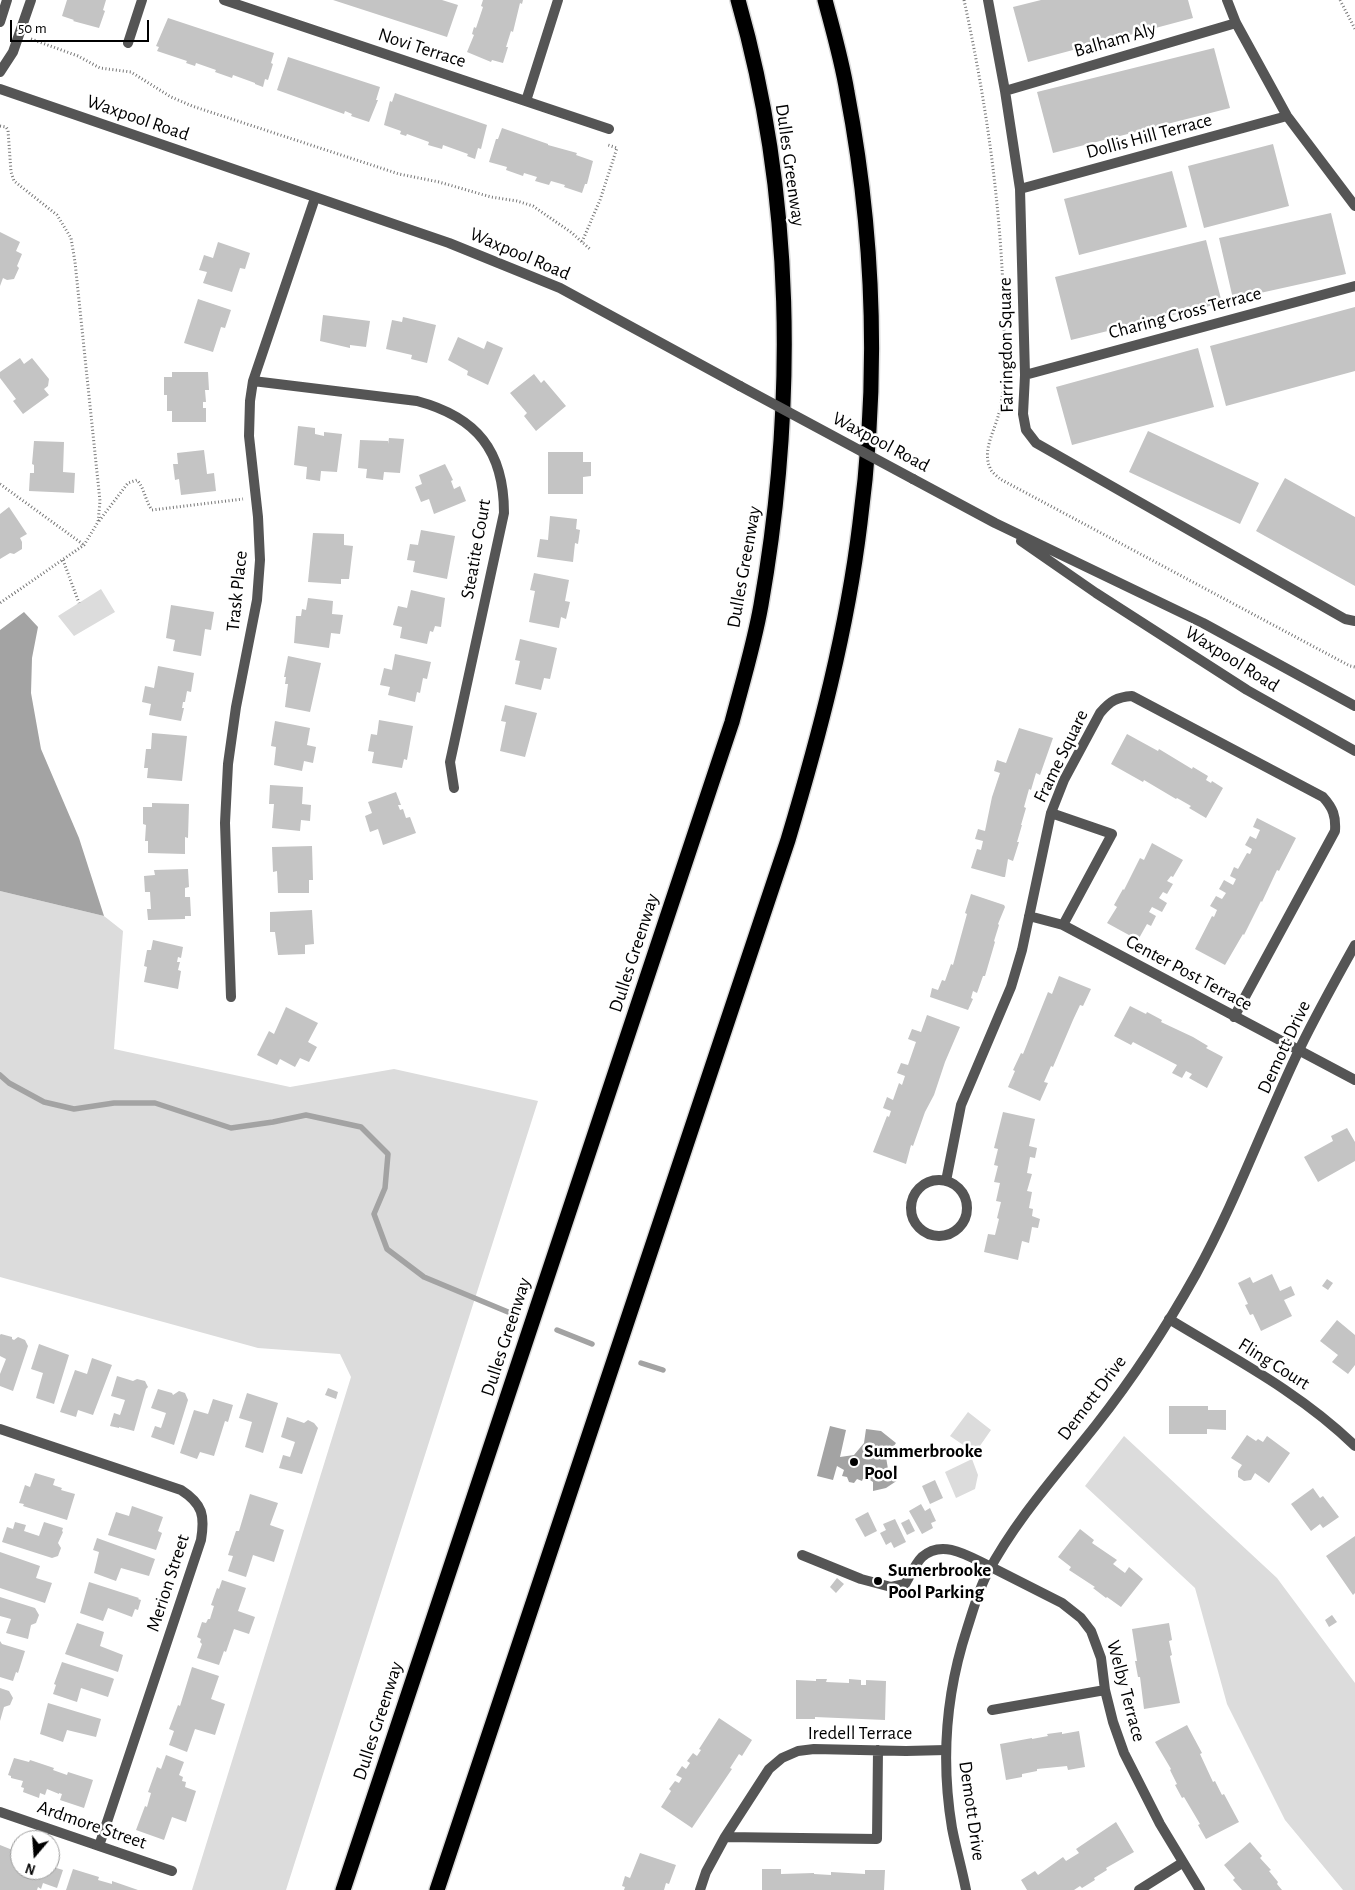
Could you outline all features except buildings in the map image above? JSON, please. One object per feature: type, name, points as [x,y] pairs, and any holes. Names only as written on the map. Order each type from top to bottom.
[{"type":"highway","name":"Dulles Greenway","points":[[343,1890],[729,731],[761,607],[775,517],[781,443],[784,337],[783,272],[776,198],[765,124],[748,34],[738,0]]},
{"type":"highway","points":[[437,1890],[788,840],[818,738],[843,628],[860,523],[868,455],[871,310],[868,252],[861,186],[847,91],[825,0]]},
{"type":"street","points":[[0,22],[7,0]]},
{"type":"street","points":[[0,72],[13,52],[30,0]]},
{"type":"street","points":[[128,43],[142,0]]},
{"type":"street","name":"Novi Terrace","points":[[224,0],[609,129]]},
{"type":"street","points":[[526,101],[558,0]]},
{"type":"street","name":"Farringdon Square","points":[[988,0],[1005,91],[1020,189],[1025,375],[1023,414],[1026,430],[1036,443],[1345,619],[1355,622]]},
{"type":"street","points":[[1227,0],[1236,23],[1287,116],[1355,206]]},
{"type":"street","name":"Balham Aly","points":[[1005,91],[1236,23]]},
{"type":"street","name":"Waxpool Road","points":[[0,89],[449,243],[560,288],[995,523],[1203,623],[1355,706]]},
{"type":"street","name":"Dollis Hill Terrace","points":[[1020,189],[1287,116]]},
{"type":"street","name":"Trask Place","points":[[231,997],[226,823],[228,764],[236,707],[257,600],[260,560],[256,497],[248,436],[250,401],[253,381],[315,198]]},
{"type":"street","name":"Charing Cross Terrace","points":[[1025,375],[1355,286]]},
{"type":"street","name":"Steatite Court","points":[[253,381],[417,401],[438,406],[458,417],[476,431],[489,448],[499,469],[504,491],[504,513],[450,762],[454,788]]},
{"type":"street","name":"Waxpool Road","points":[[995,523],[1096,593],[1247,690],[1355,751]]},
{"type":"street","name":"Frame Square","points":[[946,1181],[961,1106],[1012,986],[1022,950],[1052,813],[1064,780],[1100,712],[1109,703],[1120,697],[1132,696],[1323,797],[1331,806],[1335,818],[1335,831],[1234,1017]]},
{"type":"street","points":[[1052,813],[1112,834],[1063,925]]},
{"type":"street","name":"Center Post Terrace","points":[[1029,916],[1063,925],[1355,1080]]},
{"type":"street","name":"Demott Drive","points":[[966,1890],[952,1828],[947,1786],[946,1750],[949,1705],[955,1672],[973,1609],[991,1567],[1021,1520],[1116,1399],[1170,1319],[1196,1274],[1223,1220],[1299,1050],[1355,945]]},
{"type":"street","points":[[932,1180],[946,1181],[958,1187],[964,1194],[967,1202],[967,1212],[959,1228],[952,1234],[932,1236],[916,1226],[910,1208],[912,1198],[916,1190],[924,1183],[932,1180]]},
{"type":"street","name":"Fling Court","points":[[1170,1319],[1304,1402],[1335,1426],[1355,1446]]},
{"type":"street","name":"Merion Street","points":[[1,1431],[181,1490],[192,1498],[200,1508],[204,1522],[198,1550],[99,1846]]},
{"type":"street","name":"Welby Terrace","points":[[802,1555],[860,1579],[890,1587],[905,1584],[921,1558],[934,1550],[949,1548],[1062,1602],[1081,1618],[1098,1646],[1112,1722],[1124,1753],[1160,1824],[1200,1890]]},
{"type":"street","points":[[992,1710],[1105,1690]]},
{"type":"street","name":"Iredell Terrace","points":[[700,1890],[706,1872],[725,1837],[769,1769],[782,1758],[798,1750],[814,1749],[946,1750]]},
{"type":"street","points":[[725,1837],[878,1839],[878,1750]]},
{"type":"street","name":"Ardmore Street","points":[[0,1812],[172,1871]]},
{"type":"street","points":[[1139,1890],[1182,1863]]},
{"type":"path","points":[[964,0],[990,140],[1000,233],[1004,347],[1003,392],[999,414],[987,452],[990,468],[1000,479],[1355,667]]},
{"type":"path","points":[[1340,0],[1355,29]]},
{"type":"path","points":[[19,34],[78,56],[100,68],[131,72],[171,97],[192,106],[399,174],[439,182],[491,198],[517,201],[533,206],[572,233],[590,250]]},
{"type":"path","points":[[0,126],[6,127],[8,130],[11,172],[14,180],[57,215],[71,238],[100,500],[98,522]]},
{"type":"path","points":[[582,242],[600,200],[617,148],[608,145]]},
{"type":"path","points":[[0,604],[84,545],[98,522],[128,483],[137,480],[143,486],[148,505],[152,510],[256,497]]},
{"type":"path","points":[[0,484],[84,545]]},
{"type":"path","points":[[64,560],[80,602]]},
{"type":"shaded area","points":[[101,589],[115,612],[74,636],[58,616]]},
{"type":"shaded area","points":[[24,612],[38,627],[32,658],[31,693],[41,749],[79,838],[104,916],[0,891],[0,630]]},
{"type":"shaded area","points":[[0,891],[104,916],[123,931],[114,1049],[290,1087],[394,1069],[538,1101],[286,1890],[192,1890],[351,1377],[340,1354],[258,1348],[0,1277]]},
{"type":"shaded area","points":[[968,1412],[991,1430],[975,1453],[950,1436]]},
{"type":"shaded area","name":"Summerbrooke Pool","points":[[830,1426],[846,1430],[840,1457],[854,1455],[864,1443],[866,1429],[881,1431],[896,1443],[886,1457],[888,1469],[898,1480],[886,1488],[873,1491],[873,1482],[864,1476],[862,1481],[857,1479],[854,1483],[849,1482],[847,1477],[842,1476],[844,1470],[837,1466],[833,1480],[817,1476]]},
{"type":"shaded area","points":[[1124,1436],[1277,1578],[1355,1683],[1355,1890],[1343,1890],[1285,1820],[1227,1704],[1195,1588],[1085,1486]]},
{"type":"shaded area","points":[[972,1459],[978,1475],[975,1489],[956,1498],[945,1472]]},
{"type":"waterway","points":[[0,1075],[9,1083],[44,1102],[74,1109],[114,1103],[155,1103],[231,1128],[306,1115],[361,1127],[388,1154],[385,1188],[374,1214],[387,1249],[424,1277],[508,1312]]},
{"type":"waterway","points":[[557,1330],[592,1344]]},
{"type":"waterway","points":[[641,1363],[663,1370]]},
{"type":"place","name":"Summerbrooke Pool","points":[[854,1462]]},
{"type":"place","name":"Sumerbrooke Pool Parking","points":[[878,1581]]}]
